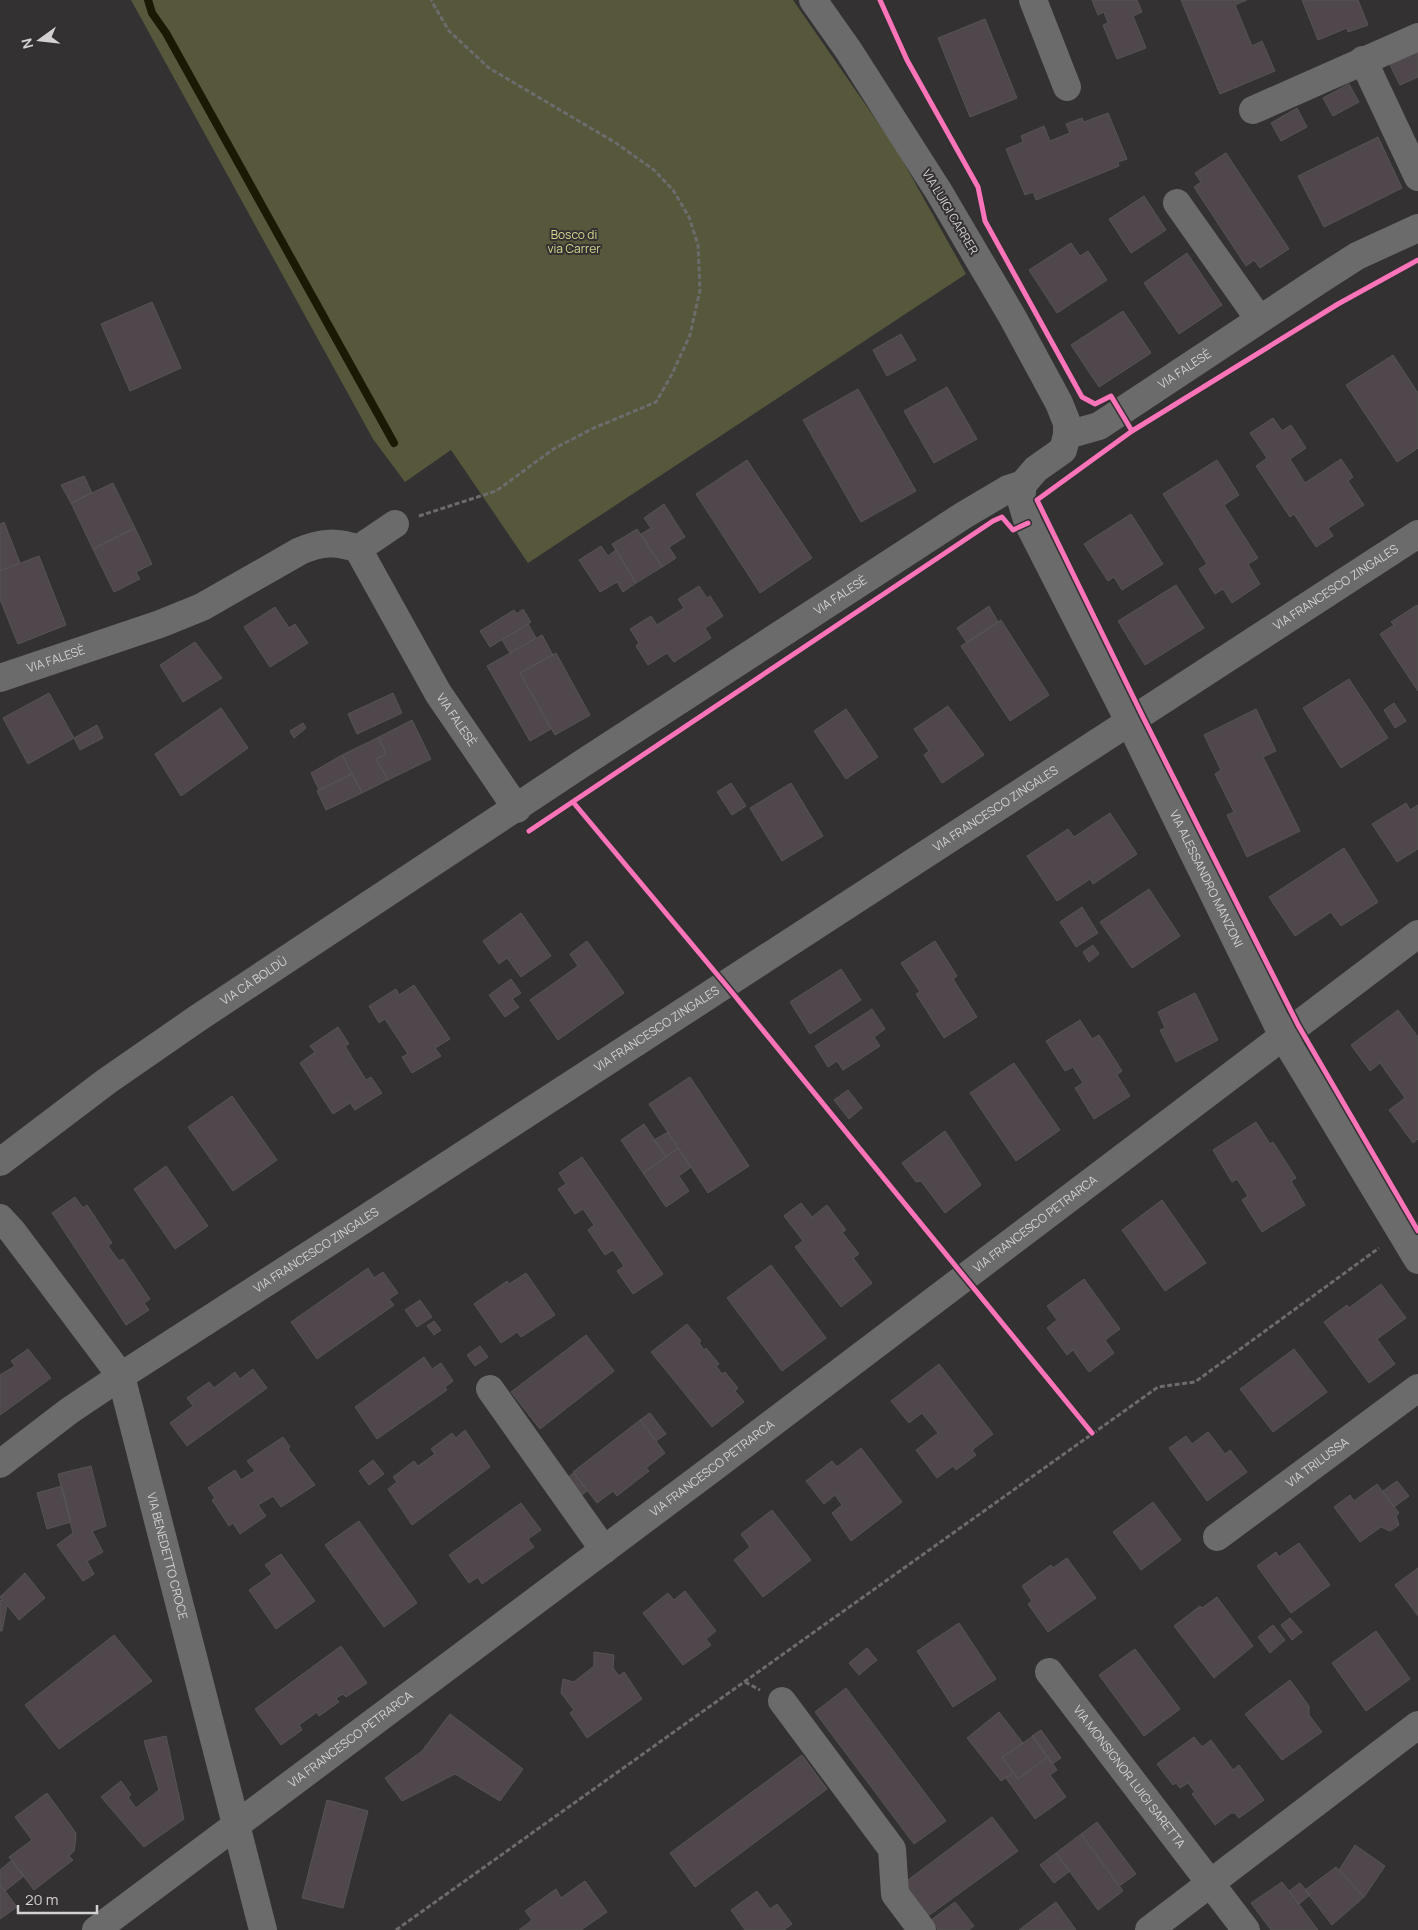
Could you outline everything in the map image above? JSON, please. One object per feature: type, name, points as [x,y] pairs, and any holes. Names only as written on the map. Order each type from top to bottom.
[{"type":"street","name":"VIA LUIGI CARRER","points":[[813,0],[854,59],[975,252],[1060,403],[1067,423],[1067,435]]},
{"type":"street","points":[[1033,0],[1067,87]]},
{"type":"street","points":[[1253,110],[1418,37]]},
{"type":"street","points":[[1364,60],[1418,177]]},
{"type":"street","points":[[1177,203],[1259,319]]},
{"type":"street","name":"VIA FALESÈ","points":[[0,678],[160,624],[202,607],[313,545],[340,542],[358,548],[438,692],[517,809],[964,515],[1008,489],[1023,484],[1036,469],[1063,450],[1067,435],[1098,426],[1357,256],[1418,228]]},
{"type":"street","name":"VIA ALESSANDRO MANZONI","points":[[1023,484],[1021,500],[1028,523],[1130,723],[1283,1036],[1418,1260]]},
{"type":"street","points":[[358,548],[395,524]]},
{"type":"street","name":"VIA FRANCESCO ZINGALES","points":[[0,1464],[69,1411],[120,1376],[1130,723],[1418,534]]},
{"type":"street","name":"VIA CÀ BOLDÙ","points":[[0,1162],[108,1081],[198,1018],[517,809]]},
{"type":"street","name":"VIA FRANCESCO PETRARCA","points":[[96,1930],[604,1550],[1418,934]]},
{"type":"street","name":"VIA BENEDETTO CROCE","points":[[0,1218],[12,1231],[120,1376],[263,1930]]},
{"type":"street","name":"VIA TRILUSSA","points":[[1217,1536],[1418,1388]]},
{"type":"street","points":[[490,1389],[604,1550]]},
{"type":"street","name":"VIA MONSIGNOR LUIGI SARETTA","points":[[1048,1672],[1246,1930]]},
{"type":"street","points":[[782,1701],[892,1849],[895,1894],[922,1930]]},
{"type":"street","points":[[1149,1930],[1418,1725]]},
{"type":"path","points":[[395,524],[496,491],[555,448],[594,428],[656,402],[672,374],[690,335],[700,290],[698,245],[689,218],[673,190],[654,170],[616,143],[489,68],[449,31],[431,0]]},
{"type":"path","points":[[396,1930],[1158,1386],[1195,1382],[1401,1232]]},
{"type":"path","points":[[1086,1426],[1092,1433]]},
{"type":"green space","name":"Bosco di via Carrer","points":[[131,0],[793,0],[895,147],[966,274],[528,563],[451,450],[405,482],[373,439]]},
{"type":"building","points":[[1092,0],[1137,0],[1142,12],[1133,16],[1146,48],[1117,59],[1103,25],[1108,23],[1104,12],[1098,15]]},
{"type":"building","points":[[1181,0],[1247,0],[1235,5],[1252,46],[1262,41],[1275,71],[1220,94]]},
{"type":"building","points":[[1302,0],[1358,0],[1368,25],[1348,32],[1347,28],[1318,40]]},
{"type":"building","points":[[985,19],[1017,98],[970,117],[938,38]]},
{"type":"building","points":[[1418,52],[1418,77],[1400,85],[1390,65]]},
{"type":"building","points":[[1349,84],[1359,102],[1333,116],[1323,98]]},
{"type":"building","points":[[1297,108],[1307,127],[1281,141],[1271,123]]},
{"type":"building","points":[[1108,113],[1127,159],[1118,162],[1119,166],[1036,200],[1033,192],[1025,195],[1006,149],[1023,142],[1021,136],[1044,126],[1050,141],[1070,133],[1066,124],[1082,118],[1084,122]]},
{"type":"building","points":[[1378,137],[1402,188],[1324,227],[1298,176]]},
{"type":"building","points":[[1226,153],[1289,249],[1260,268],[1254,260],[1246,266],[1194,187],[1201,182],[1195,173]]},
{"type":"building","points":[[1144,196],[1166,230],[1131,253],[1109,219]]},
{"type":"building","points":[[1071,243],[1080,256],[1088,251],[1107,280],[1057,313],[1029,270]]},
{"type":"building","points":[[1187,253],[1222,305],[1179,334],[1144,283]]},
{"type":"building","points":[[152,302],[181,368],[130,391],[101,324]]},
{"type":"building","points":[[1123,311],[1151,353],[1099,387],[1071,345]]},
{"type":"building","points":[[901,334],[916,360],[887,376],[873,350]]},
{"type":"building","points":[[1393,355],[1418,393],[1418,448],[1397,462],[1346,385]]},
{"type":"building","points":[[947,387],[977,439],[934,463],[904,411]]},
{"type":"building","points":[[858,389],[916,491],[861,522],[803,420]]},
{"type":"building","points":[[1273,418],[1282,431],[1291,425],[1306,448],[1290,459],[1305,483],[1341,459],[1353,477],[1348,481],[1364,505],[1328,528],[1333,536],[1316,547],[1294,514],[1290,517],[1256,466],[1267,458],[1250,433]]},
{"type":"building","points":[[747,460],[812,558],[760,593],[696,494]]},
{"type":"building","points":[[1217,460],[1239,495],[1224,505],[1258,558],[1248,564],[1260,584],[1232,603],[1223,589],[1215,594],[1199,569],[1207,564],[1163,494]]},
{"type":"building","points":[[84,476],[92,493],[71,503],[61,485]]},
{"type":"building","points":[[113,483],[135,528],[93,549],[71,503]]},
{"type":"building","points":[[664,504],[685,537],[669,547],[676,558],[662,567],[641,534],[651,528],[644,518]]},
{"type":"building","points":[[1131,514],[1163,564],[1122,590],[1114,577],[1108,581],[1084,544]]},
{"type":"building","points":[[4,522],[20,563],[0,571],[0,524]]},
{"type":"building","points":[[135,528],[152,564],[136,572],[140,579],[114,592],[93,549]]},
{"type":"building","points":[[637,529],[662,567],[636,583],[612,544]]},
{"type":"building","points":[[601,546],[608,556],[616,550],[636,583],[623,592],[617,582],[600,592],[579,560]]},
{"type":"building","points":[[39,556],[66,625],[18,644],[0,599],[0,571]]},
{"type":"building","points":[[1176,585],[1204,628],[1145,665],[1118,621]]},
{"type":"building","points":[[699,586],[707,598],[710,596],[723,616],[705,628],[711,638],[674,662],[667,653],[648,665],[636,646],[639,643],[630,629],[651,616],[657,625],[684,608],[678,599]]},
{"type":"building","points":[[1417,605],[1418,691],[1380,634],[1394,625],[1391,622]]},
{"type":"building","points":[[989,606],[998,622],[967,643],[957,628]]},
{"type":"building","points":[[275,607],[289,628],[295,624],[308,643],[270,667],[244,627]]},
{"type":"building","points":[[523,609],[531,622],[490,647],[480,631],[514,610],[517,614]]},
{"type":"building","points":[[1001,620],[1049,695],[1010,721],[961,646]]},
{"type":"building","points":[[528,624],[536,638],[510,653],[502,640]]},
{"type":"building","points":[[542,635],[553,655],[520,673],[551,729],[530,741],[487,666]]},
{"type":"building","points":[[195,642],[222,678],[183,702],[160,665]]},
{"type":"building","points":[[556,653],[590,715],[555,735],[520,673]]},
{"type":"building","points":[[1349,679],[1388,738],[1341,768],[1303,708]]},
{"type":"building","points":[[49,693],[74,738],[28,764],[3,718]]},
{"type":"building","points":[[393,693],[402,713],[357,734],[348,714]]},
{"type":"building","points":[[1394,703],[1406,721],[1395,728],[1384,710]]},
{"type":"building","points":[[948,706],[984,755],[942,783],[924,755],[929,751],[914,729]]},
{"type":"building","points":[[221,708],[248,748],[181,796],[155,754]]},
{"type":"building","points":[[846,709],[878,757],[846,779],[814,731]]},
{"type":"building","points":[[1256,709],[1276,751],[1263,757],[1300,831],[1247,857],[1227,815],[1234,812],[1215,774],[1221,770],[1204,735]]},
{"type":"building","points":[[412,720],[431,759],[388,780],[376,759],[386,754],[379,737]]},
{"type":"building","points":[[303,723],[306,728],[294,738],[290,731]]},
{"type":"building","points":[[97,725],[103,738],[80,750],[74,738]]},
{"type":"building","points":[[379,737],[386,754],[376,759],[388,780],[362,793],[342,755]]},
{"type":"building","points":[[342,755],[352,774],[319,790],[311,773]]},
{"type":"building","points":[[352,774],[362,793],[326,810],[317,791]]},
{"type":"building","points":[[731,783],[746,806],[732,815],[717,792]]},
{"type":"building","points":[[791,783],[823,836],[782,861],[750,808]]},
{"type":"building","points":[[1406,803],[1410,810],[1418,805],[1418,849],[1397,862],[1372,824]]},
{"type":"building","points":[[1110,813],[1137,854],[1093,884],[1090,879],[1057,901],[1027,856],[1068,829],[1074,837]]},
{"type":"building","points":[[1344,848],[1378,902],[1341,926],[1331,912],[1295,936],[1269,897]]},
{"type":"building","points":[[1149,889],[1180,936],[1132,968],[1100,922]]},
{"type":"building","points":[[1082,907],[1098,933],[1076,947],[1060,922]]},
{"type":"building","points":[[521,913],[551,956],[521,977],[507,958],[499,964],[483,941]]},
{"type":"building","points":[[587,941],[624,993],[558,1040],[530,1000],[578,966],[570,954]]},
{"type":"building","points":[[935,941],[957,976],[953,979],[977,1017],[944,1038],[916,994],[920,992],[901,963]]},
{"type":"building","points":[[1093,945],[1099,954],[1089,962],[1083,952]]},
{"type":"building","points":[[841,969],[861,1000],[810,1034],[790,1002]]},
{"type":"building","points":[[511,979],[521,993],[512,999],[519,1007],[505,1017],[489,995]]},
{"type":"building","points":[[414,985],[450,1039],[435,1048],[441,1056],[412,1073],[402,1057],[408,1054],[385,1019],[379,1023],[369,1006],[396,989],[399,995]]},
{"type":"building","points":[[1195,993],[1218,1040],[1176,1062],[1160,1030],[1165,1028],[1158,1012]]},
{"type":"building","points":[[872,1009],[885,1029],[874,1037],[880,1046],[843,1070],[837,1061],[828,1067],[815,1046]]},
{"type":"building","points":[[1398,1010],[1418,1037],[1418,1139],[1413,1143],[1389,1110],[1405,1098],[1380,1063],[1370,1071],[1351,1045]]},
{"type":"building","points":[[1080,1020],[1092,1039],[1099,1035],[1122,1071],[1117,1075],[1130,1096],[1094,1119],[1075,1088],[1083,1083],[1073,1067],[1065,1071],[1046,1041]]},
{"type":"building","points":[[338,1027],[349,1044],[345,1046],[366,1080],[371,1077],[382,1093],[355,1110],[350,1103],[333,1114],[300,1063],[315,1052],[310,1046]]},
{"type":"building","points":[[1014,1063],[1060,1130],[1016,1161],[970,1093]]},
{"type":"building","points":[[690,1077],[749,1166],[708,1193],[649,1104]]},
{"type":"building","points":[[848,1090],[862,1108],[849,1119],[834,1100]]},
{"type":"building","points":[[232,1096],[277,1160],[233,1191],[188,1127]]},
{"type":"building","points":[[1256,1122],[1270,1144],[1273,1142],[1296,1178],[1291,1181],[1305,1205],[1262,1232],[1242,1200],[1248,1196],[1237,1179],[1232,1182],[1213,1150]]},
{"type":"building","points":[[644,1124],[666,1157],[643,1173],[621,1140]]},
{"type":"building","points":[[945,1131],[981,1185],[945,1213],[921,1181],[916,1182],[902,1163]]},
{"type":"building","points":[[668,1132],[678,1148],[666,1157],[654,1140]]},
{"type":"building","points":[[678,1148],[691,1167],[679,1176],[689,1191],[666,1207],[643,1173]]},
{"type":"building","points":[[582,1157],[663,1274],[633,1294],[617,1271],[624,1266],[613,1250],[605,1255],[588,1230],[594,1225],[583,1209],[575,1214],[558,1189],[566,1184],[559,1173]]},
{"type":"building","points":[[166,1166],[208,1226],[175,1249],[134,1189]]},
{"type":"building","points":[[75,1197],[83,1208],[87,1205],[112,1243],[108,1246],[119,1261],[123,1259],[150,1299],[144,1303],[149,1310],[126,1325],[52,1213]]},
{"type":"building","points":[[1162,1200],[1206,1263],[1165,1291],[1122,1230]]},
{"type":"building","points":[[801,1203],[812,1217],[827,1205],[846,1230],[842,1232],[859,1254],[853,1258],[872,1283],[841,1307],[795,1247],[803,1241],[784,1216]]},
{"type":"building","points":[[771,1265],[826,1338],[782,1371],[727,1298]]},
{"type":"building","points":[[368,1268],[374,1278],[383,1272],[398,1293],[389,1299],[394,1305],[317,1359],[291,1322]]},
{"type":"building","points":[[526,1273],[555,1315],[521,1337],[517,1332],[501,1343],[474,1304],[507,1281],[509,1284]]},
{"type":"building","points":[[1084,1279],[1120,1329],[1105,1340],[1114,1353],[1089,1372],[1073,1350],[1067,1355],[1047,1328],[1057,1320],[1047,1306]]},
{"type":"building","points":[[1381,1284],[1406,1318],[1377,1339],[1395,1364],[1369,1383],[1324,1322],[1347,1305],[1349,1308]]},
{"type":"building","points":[[420,1300],[432,1317],[417,1327],[405,1310]]},
{"type":"building","points":[[434,1321],[441,1330],[434,1335],[427,1326]]},
{"type":"building","points":[[687,1324],[701,1341],[699,1343],[704,1350],[706,1348],[719,1364],[716,1366],[722,1374],[725,1372],[738,1388],[735,1391],[744,1402],[712,1427],[651,1352]]},
{"type":"building","points":[[586,1335],[614,1371],[540,1429],[511,1392]]},
{"type":"building","points":[[480,1346],[488,1357],[475,1366],[467,1355]]},
{"type":"building","points":[[28,1349],[51,1378],[0,1415],[0,1375],[15,1366],[11,1361]]},
{"type":"building","points":[[1294,1349],[1327,1392],[1273,1432],[1240,1389]]},
{"type":"building","points":[[424,1357],[432,1369],[441,1363],[453,1381],[445,1387],[447,1390],[377,1439],[355,1407]]},
{"type":"building","points":[[939,1364],[993,1434],[972,1450],[976,1455],[956,1470],[953,1466],[937,1478],[916,1450],[938,1433],[922,1413],[909,1423],[891,1401]]},
{"type":"building","points":[[253,1369],[267,1388],[187,1446],[170,1423],[193,1406],[187,1398],[209,1382],[214,1388],[235,1372],[240,1379]]},
{"type":"building","points":[[650,1413],[666,1434],[656,1441],[640,1420]]},
{"type":"building","points":[[640,1420],[665,1453],[646,1468],[649,1471],[617,1496],[613,1491],[597,1503],[573,1472]]},
{"type":"building","points":[[465,1430],[490,1467],[412,1525],[388,1489],[397,1482],[393,1477],[414,1461],[418,1466],[435,1454],[431,1449],[452,1433],[456,1438]]},
{"type":"building","points":[[1208,1432],[1225,1454],[1230,1450],[1247,1472],[1207,1501],[1169,1448],[1186,1436],[1192,1444]]},
{"type":"building","points":[[283,1437],[290,1447],[288,1449],[315,1485],[281,1507],[273,1496],[258,1505],[266,1516],[240,1534],[233,1523],[229,1526],[212,1500],[215,1498],[208,1488],[235,1470],[241,1480],[255,1471],[247,1461]]},
{"type":"building","points":[[861,1448],[902,1502],[851,1541],[832,1513],[842,1505],[835,1495],[824,1504],[806,1481],[832,1461],[837,1467]]},
{"type":"building","points":[[373,1460],[384,1474],[369,1485],[359,1471]]},
{"type":"building","points":[[91,1466],[106,1526],[92,1531],[103,1552],[87,1561],[94,1574],[83,1581],[57,1545],[73,1533],[58,1474]]},
{"type":"building","points":[[574,1473],[587,1491],[582,1495],[568,1477]]},
{"type":"building","points":[[1397,1481],[1409,1496],[1394,1507],[1383,1491]]},
{"type":"building","points":[[1377,1484],[1399,1513],[1396,1516],[1399,1525],[1390,1531],[1381,1527],[1360,1542],[1334,1507],[1350,1495],[1354,1501]]},
{"type":"building","points":[[62,1486],[71,1522],[47,1529],[37,1493]]},
{"type":"building","points":[[1153,1502],[1181,1540],[1141,1570],[1113,1532]]},
{"type":"building","points":[[521,1503],[541,1530],[528,1539],[534,1547],[482,1584],[478,1577],[469,1583],[449,1555]]},
{"type":"building","points":[[772,1510],[811,1560],[763,1597],[734,1560],[750,1547],[741,1534]]},
{"type":"building","points":[[359,1521],[417,1603],[384,1627],[325,1545]]},
{"type":"building","points":[[1299,1543],[1330,1585],[1291,1613],[1257,1566],[1276,1552],[1279,1557]]},
{"type":"building","points":[[281,1554],[315,1601],[276,1629],[249,1590],[272,1574],[265,1565]]},
{"type":"building","points":[[1067,1558],[1096,1598],[1048,1632],[1028,1604],[1032,1601],[1022,1586],[1051,1565],[1053,1568]]},
{"type":"building","points":[[1418,1568],[1418,1616],[1395,1585]]},
{"type":"building","points":[[25,1573],[45,1598],[19,1620],[7,1605],[2,1631],[0,1631],[0,1600],[3,1601],[0,1597]]},
{"type":"building","points":[[685,1591],[716,1631],[706,1639],[711,1645],[683,1665],[643,1613],[668,1593],[674,1600]]},
{"type":"building","points":[[1217,1597],[1253,1646],[1214,1678],[1174,1626],[1200,1606],[1202,1608]]},
{"type":"building","points":[[1290,1618],[1302,1632],[1292,1640],[1281,1625]]},
{"type":"building","points":[[959,1623],[996,1679],[953,1707],[917,1651]]},
{"type":"building","points":[[1273,1625],[1285,1640],[1270,1653],[1258,1637]]},
{"type":"building","points":[[1376,1631],[1410,1679],[1366,1711],[1332,1663]]},
{"type":"building","points":[[114,1635],[152,1681],[59,1749],[25,1705]]},
{"type":"building","points":[[341,1646],[367,1683],[346,1697],[343,1694],[336,1698],[339,1702],[319,1716],[317,1712],[299,1725],[302,1730],[281,1745],[255,1709]]},
{"type":"building","points":[[867,1648],[877,1660],[859,1675],[849,1663]]},
{"type":"building","points":[[1135,1649],[1180,1709],[1144,1736],[1099,1675]]},
{"type":"building","points":[[594,1652],[614,1655],[613,1668],[619,1676],[624,1672],[642,1699],[587,1738],[570,1713],[574,1710],[561,1693],[563,1679],[574,1682],[594,1666]]},
{"type":"building","points":[[1290,1680],[1309,1706],[1309,1715],[1322,1732],[1282,1760],[1245,1714]]},
{"type":"building","points":[[846,1688],[946,1821],[914,1844],[815,1712]]},
{"type":"building","points":[[999,1712],[1023,1743],[1002,1757],[1013,1773],[1001,1781],[967,1738]]},
{"type":"building","points":[[450,1714],[523,1769],[500,1801],[455,1774],[402,1801],[385,1778],[422,1751]]},
{"type":"building","points":[[1041,1730],[1061,1758],[1052,1764],[1032,1736]]},
{"type":"building","points":[[166,1736],[184,1819],[144,1847],[101,1797],[121,1781],[131,1795],[128,1797],[136,1808],[159,1790],[144,1741]]},
{"type":"building","points":[[1033,1736],[1048,1757],[1018,1779],[1002,1757]]},
{"type":"building","points":[[1194,1737],[1202,1747],[1211,1740],[1233,1770],[1239,1765],[1264,1800],[1239,1818],[1235,1813],[1231,1813],[1215,1825],[1192,1794],[1195,1792],[1188,1783],[1180,1788],[1176,1783],[1173,1785],[1157,1764]]},
{"type":"building","points":[[802,1755],[827,1789],[695,1887],[670,1853]]},
{"type":"building","points":[[1048,1757],[1057,1770],[1050,1775],[1066,1797],[1035,1819],[1006,1778],[1013,1773],[1018,1779]]},
{"type":"building","points":[[47,1793],[76,1833],[74,1851],[69,1856],[73,1860],[34,1890],[9,1857],[32,1840],[15,1817]]},
{"type":"building","points":[[327,1800],[368,1811],[343,1908],[302,1898]]},
{"type":"building","points":[[992,1817],[1018,1851],[928,1916],[904,1883]]},
{"type":"building","points":[[1097,1822],[1136,1874],[1119,1886],[1081,1834]]},
{"type":"building","points":[[1081,1834],[1123,1891],[1098,1910],[1056,1853]]},
{"type":"building","points":[[1355,1845],[1385,1866],[1364,1897],[1339,1870]]},
{"type":"building","points":[[1056,1853],[1070,1871],[1054,1883],[1040,1865]]},
{"type":"building","points":[[12,1860],[24,1876],[5,1891],[0,1884],[0,1870]]},
{"type":"building","points":[[1336,1867],[1364,1897],[1332,1925],[1305,1890]]},
{"type":"building","points":[[585,1881],[607,1912],[581,1930],[519,1930],[532,1920],[525,1911],[556,1889],[561,1898]]},
{"type":"building","points":[[1282,1882],[1318,1930],[1271,1930],[1251,1903]]},
{"type":"building","points":[[1300,1883],[1310,1895],[1299,1904],[1289,1891]]},
{"type":"building","points":[[0,1884],[17,1907],[0,1919]]},
{"type":"building","points":[[757,1891],[770,1909],[777,1904],[792,1924],[784,1930],[745,1930],[731,1910]]},
{"type":"building","points":[[955,1902],[974,1926],[968,1930],[938,1930],[931,1920]]},
{"type":"building","points":[[1056,1902],[1076,1930],[1019,1930]]},
{"type":"waterway","points":[[148,0],[152,13],[166,33],[394,443]]},
{"type":"cycle path","points":[[880,0],[907,60],[978,187],[985,221],[1082,397],[1095,404],[1111,396],[1132,431],[1037,500],[1142,715],[1298,1025],[1418,1231]]},
{"type":"cycle path","points":[[1132,431],[1338,304],[1418,260]]},
{"type":"cycle path","points":[[529,831],[993,521],[1002,517],[1013,530],[1028,523]]},
{"type":"cycle path","points":[[573,802],[726,985],[1092,1433]]}]
